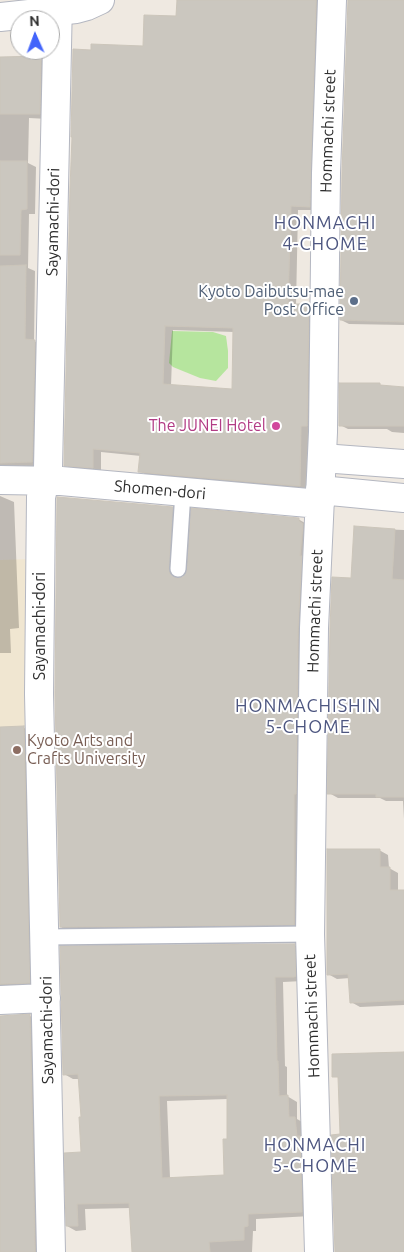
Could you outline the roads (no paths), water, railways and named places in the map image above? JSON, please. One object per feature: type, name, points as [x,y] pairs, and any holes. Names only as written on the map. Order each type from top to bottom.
[{"type":"street","points":[[0,17],[58,6],[82,8],[100,0]]},
{"type":"street","name":"Hommachi street","points":[[319,1252],[310,934],[314,628],[322,458],[326,172],[332,0]]},
{"type":"street","name":"Sayamachi-dori","points":[[51,1252],[39,694],[41,497],[48,468],[58,6]]},
{"type":"street","points":[[322,458],[404,464]]},
{"type":"street","name":"Shomen-dori","points":[[0,480],[45,481],[183,492],[404,498]]},
{"type":"street","points":[[0,1000],[46,998]]},
{"type":"lane","points":[[178,569],[183,492]]},
{"type":"lane","points":[[45,937],[310,934]]},
{"type":"place","name":"Kyoto Daibutsu-mae Post Office","points":[[354,301]]},
{"type":"place","name":"The JUNEI Hotel","points":[[276,426]]},
{"type":"place","name":"Kyoto Arts and Crafts University","points":[[17,750]]},
{"type":"district","name":"HONMACHI 4-CHOME","points":[[325,233]]},
{"type":"district","name":"HONMACHISHIN 5-CHOME","points":[[308,716]]},
{"type":"district","name":"HONMACHI 5-CHOME","points":[[315,1155]]}]
